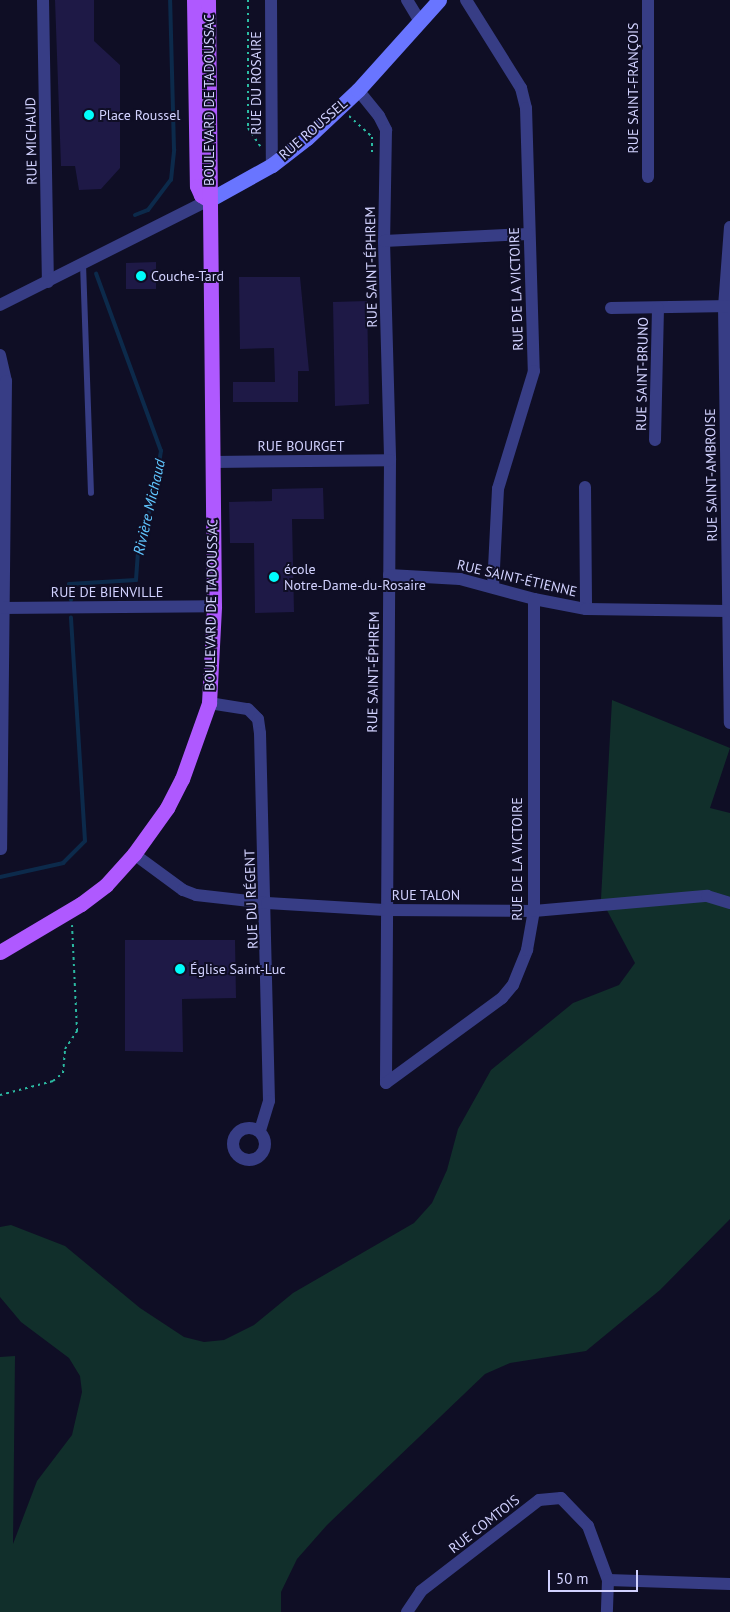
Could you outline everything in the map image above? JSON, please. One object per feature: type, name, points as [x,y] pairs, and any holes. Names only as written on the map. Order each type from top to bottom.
[{"type":"main road","name":"BOULEVARD DE TADOUSSAC","points":[[194,0],[197,186],[201,195],[209,200]]},
{"type":"main road","name":"BOULEVARD DE TADOUSSAC","points":[[0,952],[72,911],[106,885],[134,854],[167,808],[182,779],[210,703],[214,606],[208,0]]},
{"type":"street","name":"RUE MICHAUD","points":[[43,0],[48,282]]},
{"type":"street","name":"RUE DU ROSAIRE","points":[[271,0],[272,165]]},
{"type":"street","points":[[407,0],[419,20]]},
{"type":"street","name":"RUE ROUSSEL","points":[[0,305],[209,200],[272,165],[307,138],[358,90],[439,0]]},
{"type":"street","name":"RUE DE LA VICTOIRE","points":[[466,0],[521,88],[526,108],[528,234],[534,371],[498,489],[494,587]]},
{"type":"street","name":"RUE SAINT-FRANÇOIS","points":[[648,0],[648,177]]},
{"type":"street","name":"RUE SAINT-ÉPHREM","points":[[358,90],[379,116],[386,130],[384,240],[390,460],[385,910],[386,1083]]},
{"type":"street","name":"RUE SAINT-AMBROISE","points":[[730,227],[727,306],[730,723]]},
{"type":"street","points":[[384,240],[528,234]]},
{"type":"street","points":[[611,308],[727,306]]},
{"type":"street","name":"RUE SAINT-BRUNO","points":[[655,440],[658,308]]},
{"type":"street","points":[[0,355],[6,381],[1,608],[0,848]]},
{"type":"street","name":"RUE BOURGET","points":[[213,462],[390,460]]},
{"type":"street","points":[[585,487],[586,609]]},
{"type":"street","name":"RUE SAINT-ÉTIENNE","points":[[389,575],[460,579],[534,599],[586,609],[728,612]]},
{"type":"street","name":"RUE DE LA VICTOIRE","points":[[386,1083],[502,998],[513,985],[527,950],[534,911],[534,599]]},
{"type":"street","name":"RUE DE BIENVILLE","points":[[1,608],[214,606]]},
{"type":"street","name":"RUE DU RÉGENT","points":[[210,703],[242,707],[254,713],[258,719],[267,903],[269,1101],[260,1131]]},
{"type":"street","name":"RUE TALON","points":[[134,854],[183,890],[196,895],[267,903],[385,910],[534,911],[707,896],[730,903]]},
{"type":"street","name":"RUE COMTOIS","points":[[407,1612],[421,1591],[539,1500],[561,1498],[588,1526],[608,1580]]},
{"type":"street","points":[[607,1612],[608,1580],[730,1584]]},
{"type":"lane","points":[[83,264],[91,493]]},
{"type":"path","points":[[248,0],[248,128],[272,165]]},
{"type":"path","points":[[0,1095],[53,1081],[63,1073],[65,1049],[77,1031],[72,911]]},
{"type":"green space","points":[[612,700],[730,748],[710,808],[730,813],[730,1219],[660,1290],[586,1351],[510,1363],[485,1374],[327,1525],[297,1559],[281,1592],[281,1612],[0,1612],[0,1357],[15,1356],[13,1544],[37,1481],[72,1435],[82,1392],[80,1376],[69,1358],[21,1322],[0,1297],[0,1227],[11,1225],[65,1246],[140,1308],[184,1337],[204,1342],[224,1340],[254,1325],[293,1293],[414,1223],[432,1203],[447,1170],[458,1129],[491,1070],[573,1003],[619,985],[635,963],[601,899]]},
{"type":"building","name":"Place Roussel","points":[[55,0],[94,0],[94,41],[120,65],[120,168],[101,189],[79,190],[75,166],[61,166]]},
{"type":"building","name":"Couche-Tard","points":[[156,262],[156,289],[126,289],[126,263]]},
{"type":"building","points":[[239,277],[300,277],[309,371],[298,371],[298,402],[233,402],[233,382],[275,382],[274,348],[240,349]]},
{"type":"building","points":[[367,301],[369,404],[335,406],[333,302]]},
{"type":"building","name":"école Notre-Dame-du-Rosaire","points":[[323,488],[324,519],[292,519],[294,612],[255,613],[254,543],[230,543],[229,502],[272,501],[272,489]]},
{"type":"building","name":"Église Saint-Luc","points":[[125,940],[235,940],[236,998],[182,999],[183,1052],[125,1051]]},
{"type":"waterway","name":"Rivière Michaud","points":[[135,215],[148,210],[171,180],[174,149],[170,0]]},
{"type":"waterway","name":"Rivière Michaud","points":[[71,600],[69,584],[136,580],[138,549],[154,496],[161,451],[96,273]]},
{"type":"waterway","name":"Rivière Michaud","points":[[0,877],[63,863],[85,841],[71,617]]},
{"type":"place","name":"Place Roussel","points":[[89,115]]},
{"type":"place","name":"Couche-Tard","points":[[141,276]]},
{"type":"place","name":"école Notre-Dame-du-Rosaire","points":[[274,577]]},
{"type":"place","name":"Église Saint-Luc","points":[[180,969]]}]
